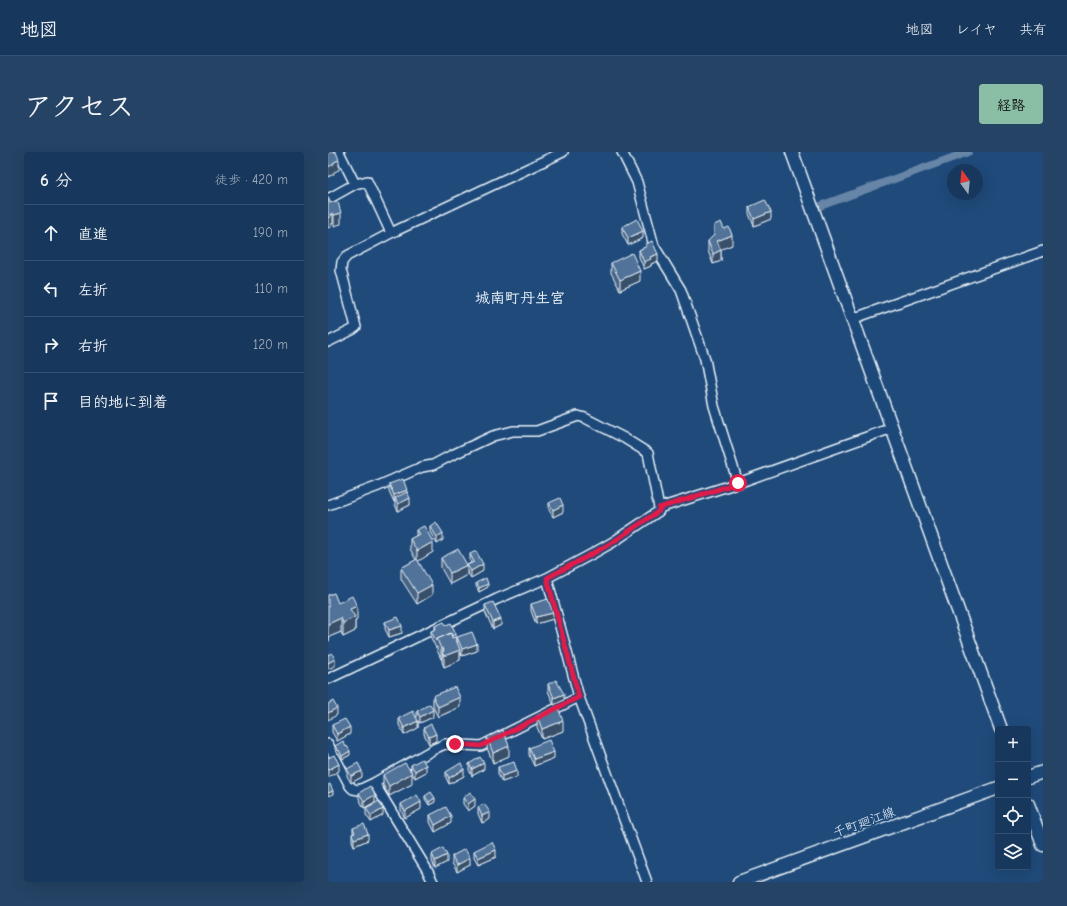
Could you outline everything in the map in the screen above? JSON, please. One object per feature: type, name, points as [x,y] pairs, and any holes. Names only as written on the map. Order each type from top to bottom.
[{"type":"street","points":[[339,152],[355,184]]},
{"type":"street","points":[[328,342],[356,327],[341,270],[342,262],[347,256],[391,233],[563,152]]},
{"type":"street","points":[[622,152],[637,182],[654,246],[681,290],[705,359],[714,406],[738,483]]},
{"type":"street","points":[[792,152],[1000,726]]},
{"type":"street","points":[[328,198],[355,184],[367,181],[391,233]]},
{"type":"street","points":[[852,320],[1043,251]]},
{"type":"street","points":[[328,505],[376,487],[422,467],[433,465],[493,436],[513,432],[537,431],[578,416],[586,418],[648,453],[659,508],[659,511],[613,542],[547,578],[497,599],[328,679]]},
{"type":"street","points":[[659,508],[738,483],[892,428]]},
{"type":"street","points":[[547,578],[579,697],[647,882]]},
{"type":"street","points":[[328,744],[331,759],[351,788],[359,790],[445,744],[481,746],[579,697]]},
{"type":"street","points":[[1031,777],[1043,772]]},
{"type":"street","points":[[374,783],[433,882]]},
{"type":"street","name":"千町廻江線","points":[[739,882],[995,789]]},
{"type":"street","points":[[1031,812],[1043,846]]},
{"type":"building","points":[[336,152],[339,160],[328,167],[328,153]]},
{"type":"building","points":[[328,198],[330,203],[336,201],[337,203],[338,202],[341,213],[334,215],[330,214],[331,216],[328,218]]},
{"type":"building","points":[[765,200],[771,212],[754,219],[749,207]]},
{"type":"building","points":[[637,219],[643,231],[628,238],[622,227]]},
{"type":"building","points":[[721,222],[724,229],[729,227],[732,235],[717,241],[721,250],[713,254],[708,241],[714,235],[714,225]]},
{"type":"building","points":[[652,241],[658,254],[650,257],[651,259],[644,262],[639,250],[647,246],[646,244]]},
{"type":"building","points":[[632,253],[640,271],[620,280],[611,263]]},
{"type":"building","points":[[403,479],[407,490],[394,495],[389,484]]},
{"type":"building","points":[[407,492],[410,498],[398,504],[395,498]]},
{"type":"building","points":[[560,498],[563,505],[553,510],[549,503]]},
{"type":"building","points":[[436,522],[443,533],[437,537],[430,526]]},
{"type":"building","points":[[424,526],[433,542],[417,551],[410,539],[419,534],[416,530]]},
{"type":"building","points":[[458,549],[467,565],[450,573],[441,558]]},
{"type":"building","points":[[476,551],[483,564],[471,571],[467,565],[474,562],[470,554]]},
{"type":"building","points":[[417,559],[432,585],[417,593],[401,568]]},
{"type":"building","points":[[486,578],[488,584],[479,588],[476,583]]},
{"type":"building","points":[[334,593],[338,603],[352,596],[357,606],[350,609],[355,617],[343,623],[341,618],[328,624],[328,595]]},
{"type":"building","points":[[548,599],[553,613],[536,617],[531,604]]},
{"type":"building","points":[[493,602],[501,619],[493,622],[485,605]]},
{"type":"building","points":[[398,617],[402,626],[389,630],[385,622]]},
{"type":"building","points":[[444,622],[446,625],[451,623],[456,634],[452,636],[451,633],[437,639],[436,641],[431,631],[436,629],[435,626]]},
{"type":"building","points":[[472,632],[477,644],[462,649],[457,637]]},
{"type":"building","points":[[451,633],[452,638],[455,637],[460,650],[444,656],[442,652],[444,651],[443,648],[441,649],[437,639]]},
{"type":"building","points":[[332,653],[335,659],[328,663],[328,655]]},
{"type":"building","points":[[556,680],[564,694],[554,698],[548,684]]},
{"type":"building","points":[[455,687],[460,697],[438,707],[433,696]]},
{"type":"building","points":[[333,701],[337,708],[328,713],[328,704]]},
{"type":"building","points":[[430,704],[433,710],[420,717],[417,711]]},
{"type":"building","points":[[558,707],[563,721],[542,729],[537,716]]},
{"type":"building","points":[[413,711],[418,721],[404,728],[399,718]]},
{"type":"building","points":[[345,719],[350,727],[337,734],[332,725]]},
{"type":"building","points":[[431,724],[436,734],[429,737],[424,728]]},
{"type":"building","points":[[503,730],[509,746],[493,753],[487,737]]},
{"type":"building","points":[[549,740],[554,752],[534,759],[529,748]]},
{"type":"building","points":[[343,741],[350,751],[342,756],[335,746]]},
{"type":"building","points":[[334,755],[339,764],[328,770],[328,758]]},
{"type":"building","points":[[480,757],[484,763],[472,769],[469,764]]},
{"type":"building","points":[[422,759],[426,765],[415,771],[411,765]]},
{"type":"building","points":[[514,762],[517,771],[502,776],[498,767]]},
{"type":"building","points":[[358,763],[362,771],[351,776],[347,769]]},
{"type":"building","points":[[405,763],[412,773],[389,786],[383,775]]},
{"type":"building","points":[[461,763],[464,769],[449,778],[446,772]]},
{"type":"building","points":[[330,784],[333,791],[328,793],[328,785]]},
{"type":"building","points":[[370,786],[375,795],[364,801],[359,793]]},
{"type":"building","points":[[431,792],[435,798],[429,802],[425,796]]},
{"type":"building","points":[[470,792],[475,799],[468,804],[463,798]]},
{"type":"building","points":[[417,795],[421,802],[405,811],[401,804]]},
{"type":"building","points":[[379,801],[383,809],[371,816],[366,808]]},
{"type":"building","points":[[484,804],[490,812],[482,816],[478,807]]},
{"type":"building","points":[[446,807],[451,816],[435,825],[430,815]]},
{"type":"building","points":[[364,824],[368,834],[354,839],[352,834],[355,833],[353,828]]},
{"type":"building","points":[[492,842],[496,850],[478,858],[474,851]]},
{"type":"building","points":[[443,848],[447,855],[435,861],[432,854]]},
{"type":"building","points":[[465,849],[470,858],[457,865],[452,856]]},
{"type":"waterway","points":[[820,206],[968,152]]},
{"type":"district","name":"城南町丹生宮","points":[[520,298]]},
{"type":"route","points":[[455,744],[481,746],[579,697],[547,578],[613,542],[659,511],[659,508],[738,483]]}]
